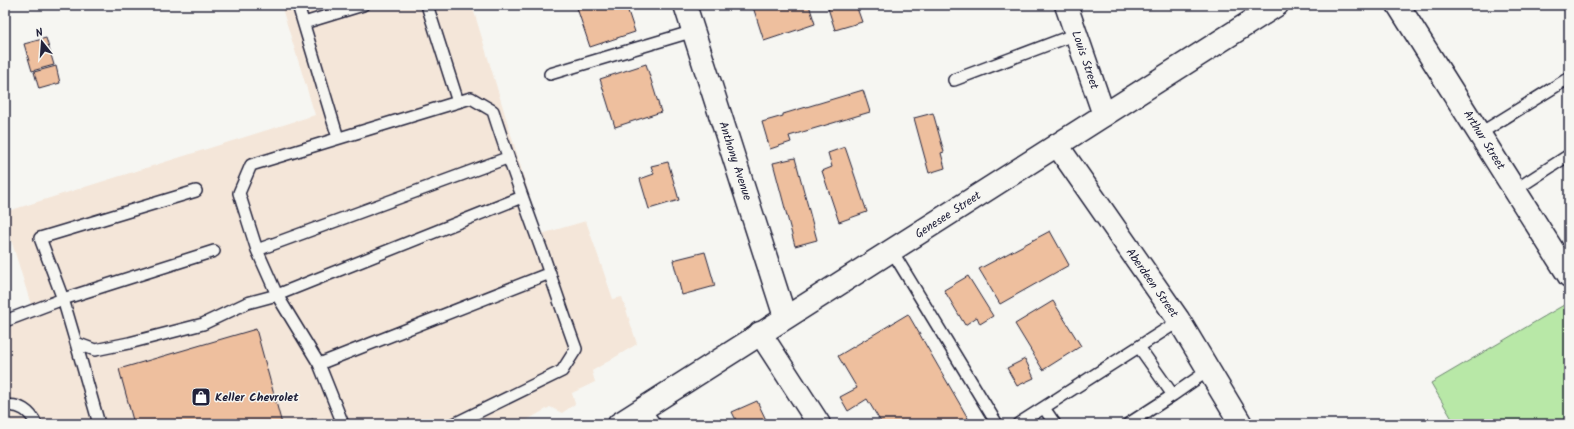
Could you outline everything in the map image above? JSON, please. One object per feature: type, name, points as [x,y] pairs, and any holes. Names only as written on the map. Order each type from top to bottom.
[{"type":"street","name":"Anthony Avenue","points":[[685,5],[785,317]]},
{"type":"street","name":"Louis Street","points":[[1066,5],[1104,115]]},
{"type":"street","name":"Arthur Street","points":[[1398,5],[1569,276]]},
{"type":"street","name":"Genesee Street","points":[[619,424],[650,416],[760,333],[892,251],[1104,115],[1265,8]]},
{"type":"street","name":"Aberdeen Street","points":[[1057,145],[1179,321],[1241,424]]},
{"type":"street","points":[[760,333],[819,424]]},
{"type":"lane","points":[[298,5],[338,138]]},
{"type":"lane","points":[[304,23],[363,5]]},
{"type":"lane","points":[[427,5],[458,102]]},
{"type":"lane","points":[[550,74],[694,31]]},
{"type":"lane","points":[[954,80],[1076,34]]},
{"type":"lane","points":[[1479,134],[1569,78]]},
{"type":"lane","points":[[343,424],[319,364],[277,295],[257,250],[239,193],[251,165],[471,98],[493,111],[507,158],[550,272],[558,301],[576,349],[562,371],[454,424]]},
{"type":"lane","points":[[1515,190],[1569,155]]},
{"type":"lane","points":[[257,250],[507,158]]},
{"type":"lane","points":[[99,424],[63,299],[40,238],[196,192]]},
{"type":"lane","points":[[76,343],[95,350],[203,324],[247,303],[277,295],[522,197]]},
{"type":"lane","points":[[5,321],[63,299],[214,251]]},
{"type":"lane","points":[[892,251],[997,424]]},
{"type":"lane","points":[[319,364],[550,272]]},
{"type":"lane","points":[[1018,424],[1179,321]]},
{"type":"lane","points":[[1139,347],[1173,395]]},
{"type":"lane","points":[[1128,424],[1209,370]]},
{"type":"lane","points":[[5,406],[16,406],[27,411],[36,424]]},
{"type":"lane","points":[[1044,408],[1055,424]]},
{"type":"shaded area","points":[[281,5],[472,5],[541,234],[586,221],[613,299],[622,297],[637,344],[592,371],[595,382],[572,393],[575,404],[562,413],[550,407],[520,424],[5,424],[5,316],[32,308],[5,220],[5,212],[315,115]]},
{"type":"green space","points":[[1569,302],[1569,424],[1455,424],[1431,383]]},
{"type":"building","points":[[576,5],[626,5],[635,32],[590,47]]},
{"type":"building","points":[[757,5],[809,5],[815,24],[764,41],[753,7]]},
{"type":"building","points":[[827,5],[856,5],[862,22],[835,30]]},
{"type":"building","points":[[46,38],[54,65],[32,71],[24,44]]},
{"type":"building","points":[[646,64],[661,112],[615,127],[600,79]]},
{"type":"building","points":[[56,66],[60,83],[39,89],[34,72]]},
{"type":"building","points":[[863,90],[870,112],[789,136],[791,142],[770,149],[762,122],[783,116],[783,114]]},
{"type":"building","points":[[933,113],[944,152],[941,153],[945,168],[929,173],[914,118]]},
{"type":"building","points":[[845,147],[867,212],[839,222],[822,171],[832,167],[828,153]]},
{"type":"building","points":[[795,158],[817,240],[795,246],[773,163]]},
{"type":"building","points":[[668,162],[679,200],[649,209],[640,179],[654,174],[651,166]]},
{"type":"building","points":[[1050,231],[1069,265],[1000,304],[979,269]]},
{"type":"building","points":[[705,252],[715,286],[682,295],[673,260]]},
{"type":"building","points":[[968,276],[993,316],[980,324],[977,317],[965,325],[944,290]]},
{"type":"building","points":[[1053,301],[1081,346],[1043,370],[1015,324]]},
{"type":"building","points":[[908,314],[969,420],[963,424],[882,424],[867,399],[848,411],[840,397],[857,388],[838,356]]},
{"type":"building","name":"Keller Chevrolet","points":[[256,329],[282,424],[134,424],[119,369]]},
{"type":"building","points":[[1025,359],[1034,378],[1017,386],[1007,368]]},
{"type":"building","points":[[757,401],[768,424],[738,424],[732,412]]},
{"type":"building","points":[[5,414],[7,414],[8,418],[6,418],[8,424],[5,424]]},
{"type":"building","name":"Keller Chevrolet","points":[[313,419],[314,424],[296,424]]},
{"type":"place","name":"Keller Chevrolet","points":[[201,397]]}]
